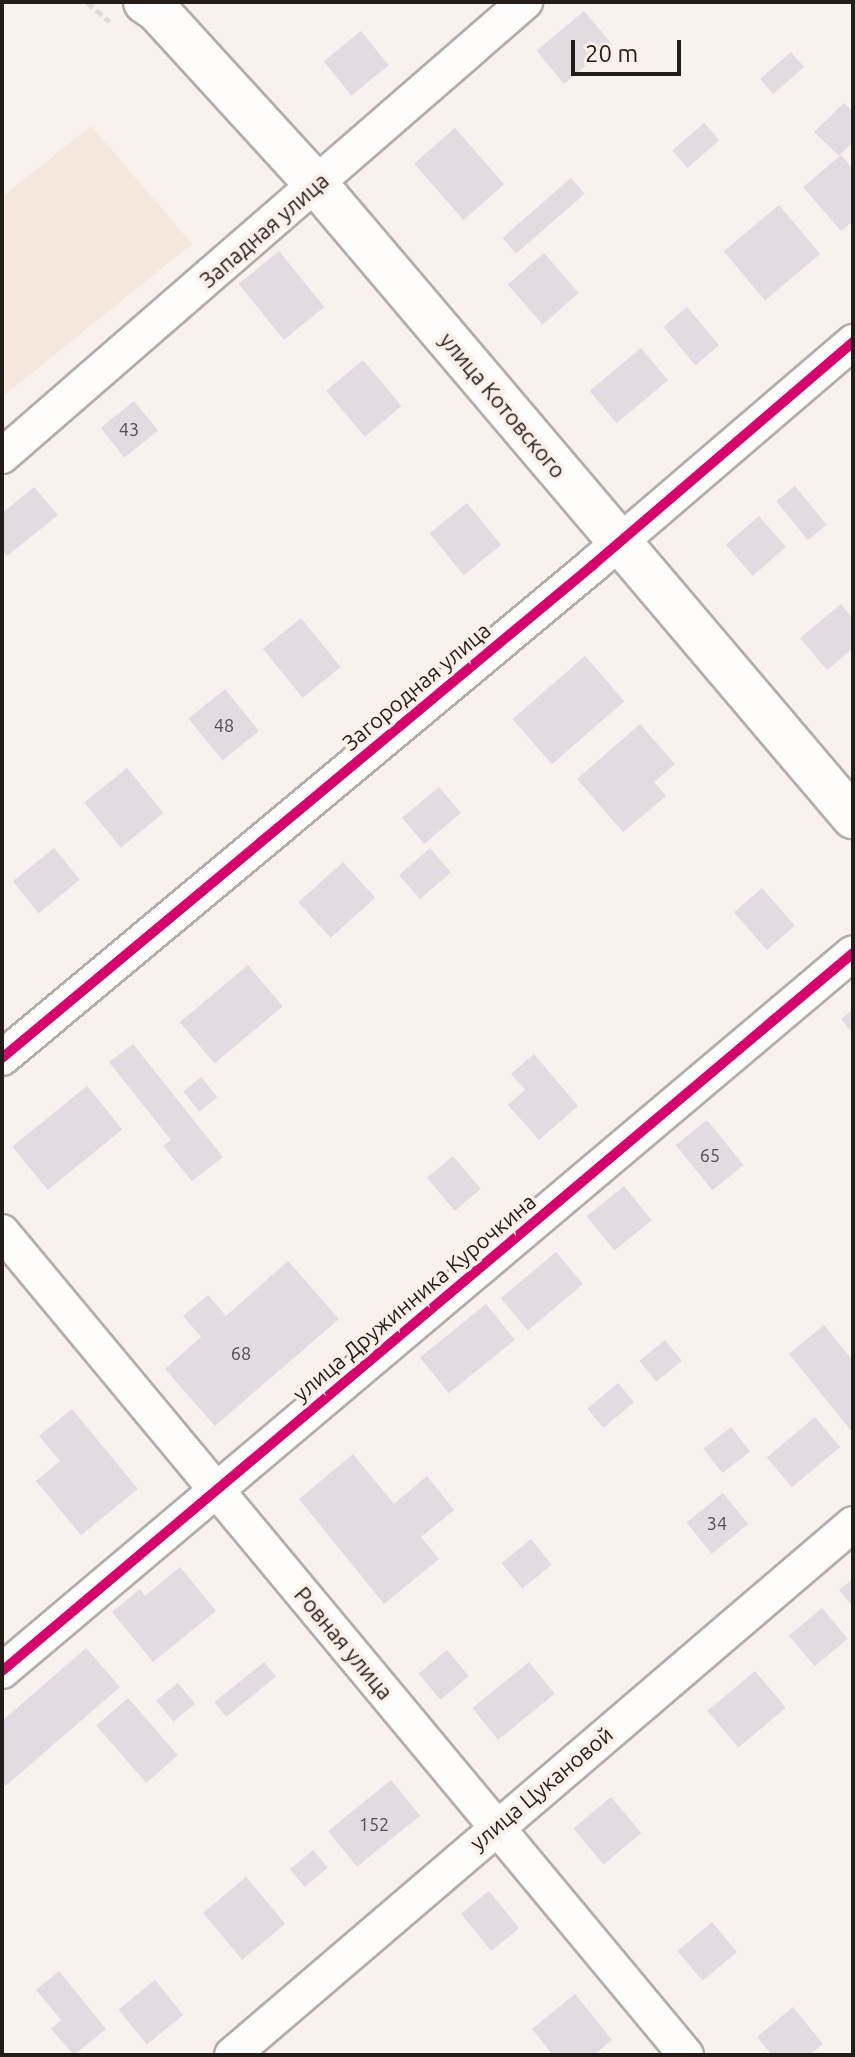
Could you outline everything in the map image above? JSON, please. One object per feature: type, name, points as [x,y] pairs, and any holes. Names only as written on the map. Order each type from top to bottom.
[{"type":"street","name":"Западная улица","points":[[2,456],[525,2]]},
{"type":"street","name":"улица Котовского","points":[[155,5],[317,185],[853,817]]},
{"type":"street","name":"Загородная улица","points":[[2,1058],[620,542],[853,342]]},
{"type":"street","name":"улица Дружинника Курочкина","points":[[2,1671],[853,953]]},
{"type":"street","name":"Ровная улица","points":[[2,1232],[686,2055]]},
{"type":"street","name":"улица Цукановой","points":[[232,2055],[496,1826],[853,1524]]},
{"type":"shaded area","points":[[91,126],[192,244],[2,397],[2,197]]},
{"type":"building","points":[[584,11],[612,44],[564,84],[537,51]]},
{"type":"building","points":[[361,31],[389,65],[351,95],[324,61]]},
{"type":"building","points":[[791,52],[804,67],[773,94],[760,79]]},
{"type":"building","points":[[844,103],[853,112],[853,142],[839,156],[814,132]]},
{"type":"building","points":[[704,123],[719,140],[687,168],[672,151]]},
{"type":"building","points":[[455,128],[504,185],[463,220],[414,163]]},
{"type":"building","points":[[841,155],[853,169],[853,221],[841,231],[803,187]]},
{"type":"building","points":[[571,178],[585,194],[516,254],[502,238]]},
{"type":"building","points":[[779,205],[820,254],[765,300],[724,251]]},
{"type":"building","points":[[279,251],[324,307],[284,340],[239,284]]},
{"type":"building","points":[[544,253],[579,293],[543,324],[508,284]]},
{"type":"building","points":[[687,307],[719,345],[695,365],[663,327]]},
{"type":"building","points":[[641,348],[668,380],[617,423],[590,391]]},
{"type":"building","points":[[363,360],[402,406],[365,437],[326,391]]},
{"type":"building","points":[[134,401],[158,431],[124,458],[101,428]]},
{"type":"building","points":[[795,486],[826,525],[808,540],[776,501]]},
{"type":"building","points":[[34,487],[58,515],[7,556],[2,550],[2,513]]},
{"type":"building","points":[[467,503],[501,545],[464,575],[430,533]]},
{"type":"building","points":[[759,516],[786,547],[753,576],[726,545]]},
{"type":"building","points":[[841,604],[853,619],[853,648],[827,670],[800,638]]},
{"type":"building","points":[[301,618],[341,667],[303,698],[263,649]]},
{"type":"building","points":[[585,656],[624,701],[552,764],[513,719]]},
{"type":"building","points":[[225,689],[259,731],[222,761],[188,719]]},
{"type":"building","points":[[640,724],[675,764],[654,782],[666,796],[623,832],[577,779]]},
{"type":"building","points":[[127,768],[164,813],[121,848],[84,803]]},
{"type":"building","points":[[439,787],[461,813],[424,844],[402,818]]},
{"type":"building","points":[[54,848],[80,880],[39,913],[13,881]]},
{"type":"building","points":[[430,848],[451,872],[420,899],[399,875]]},
{"type":"building","points":[[343,862],[375,898],[331,938],[298,902]]},
{"type":"building","points":[[762,888],[795,926],[767,950],[734,912]]},
{"type":"building","points":[[248,965],[283,1006],[215,1064],[180,1022]]},
{"type":"building","points":[[853,1009],[853,1034],[841,1019]]},
{"type":"building","points":[[133,1044],[223,1157],[192,1181],[163,1146],[171,1140],[109,1062]]},
{"type":"building","points":[[534,1054],[578,1106],[539,1140],[508,1105],[525,1090],[511,1074]]},
{"type":"building","points":[[201,1077],[217,1097],[199,1112],[183,1091]]},
{"type":"building","points":[[87,1086],[122,1130],[48,1190],[12,1146]]},
{"type":"building","points":[[707,1120],[744,1165],[712,1190],[676,1145]]},
{"type":"building","points":[[453,1156],[481,1189],[455,1211],[427,1178]]},
{"type":"building","points":[[624,1186],[652,1220],[614,1250],[587,1216]]},
{"type":"building","points":[[556,1252],[583,1284],[528,1330],[501,1298]]},
{"type":"building","points":[[288,1261],[339,1319],[215,1426],[165,1369],[201,1337],[183,1316],[208,1295],[226,1316]]},
{"type":"building","points":[[486,1304],[515,1340],[449,1393],[420,1357]]},
{"type":"building","points":[[824,1325],[853,1361],[853,1433],[789,1354]]},
{"type":"building","points":[[665,1340],[682,1361],[656,1382],[639,1361]]},
{"type":"building","points":[[618,1383],[634,1402],[603,1428],[587,1409]]},
{"type":"building","points":[[72,1409],[138,1489],[81,1535],[36,1481],[60,1461],[39,1436]]},
{"type":"building","points":[[815,1417],[840,1447],[792,1487],[767,1457]]},
{"type":"building","points":[[731,1427],[750,1451],[723,1473],[703,1449]]},
{"type":"building","points":[[353,1454],[394,1504],[427,1476],[454,1510],[421,1537],[439,1559],[384,1604],[299,1499]]},
{"type":"building","points":[[723,1493],[748,1524],[712,1554],[686,1523]]},
{"type":"building","points":[[531,1539],[552,1565],[522,1589],[501,1563]]},
{"type":"building","points":[[180,1567],[216,1611],[153,1662],[112,1612],[140,1589],[145,1596]]},
{"type":"building","points":[[853,1579],[853,1607],[839,1590]]},
{"type":"building","points":[[822,1608],[848,1639],[815,1666],[789,1636]]},
{"type":"building","points":[[86,1648],[120,1687],[2,1789],[2,1721]]},
{"type":"building","points":[[447,1650],[469,1676],[441,1700],[419,1674]]},
{"type":"building","points":[[264,1662],[276,1677],[226,1717],[214,1702]]},
{"type":"building","points":[[529,1662],[555,1694],[498,1740],[472,1708]]},
{"type":"building","points":[[755,1671],[786,1708],[738,1748],[708,1711]]},
{"type":"building","points":[[178,1683],[195,1704],[173,1722],[156,1701]]},
{"type":"building","points":[[128,1698],[178,1755],[146,1783],[96,1726]]},
{"type":"building","points":[[391,1780],[420,1816],[357,1867],[328,1831]]},
{"type":"building","points":[[611,1797],[641,1833],[604,1865],[573,1828]]},
{"type":"building","points":[[313,1850],[328,1868],[305,1887],[290,1869]]},
{"type":"building","points":[[246,1877],[285,1924],[242,1960],[203,1913]]},
{"type":"building","points":[[489,1891],[519,1928],[491,1951],[461,1914]]},
{"type":"building","points":[[712,1922],[737,1952],[703,1981],[678,1951]]},
{"type":"building","points":[[59,1971],[106,2029],[74,2055],[51,2029],[61,2020],[36,1990]]},
{"type":"building","points":[[155,1980],[183,2015],[147,2045],[118,2010]]},
{"type":"building","points":[[575,1994],[612,2040],[594,2055],[553,2055],[532,2029]]},
{"type":"building","points":[[793,2007],[823,2044],[809,2055],[772,2055],[757,2037]]},
{"type":"cycle path","points":[[2,1058],[593,565],[853,342]]},
{"type":"cycle path","points":[[2,1671],[853,953]]}]
